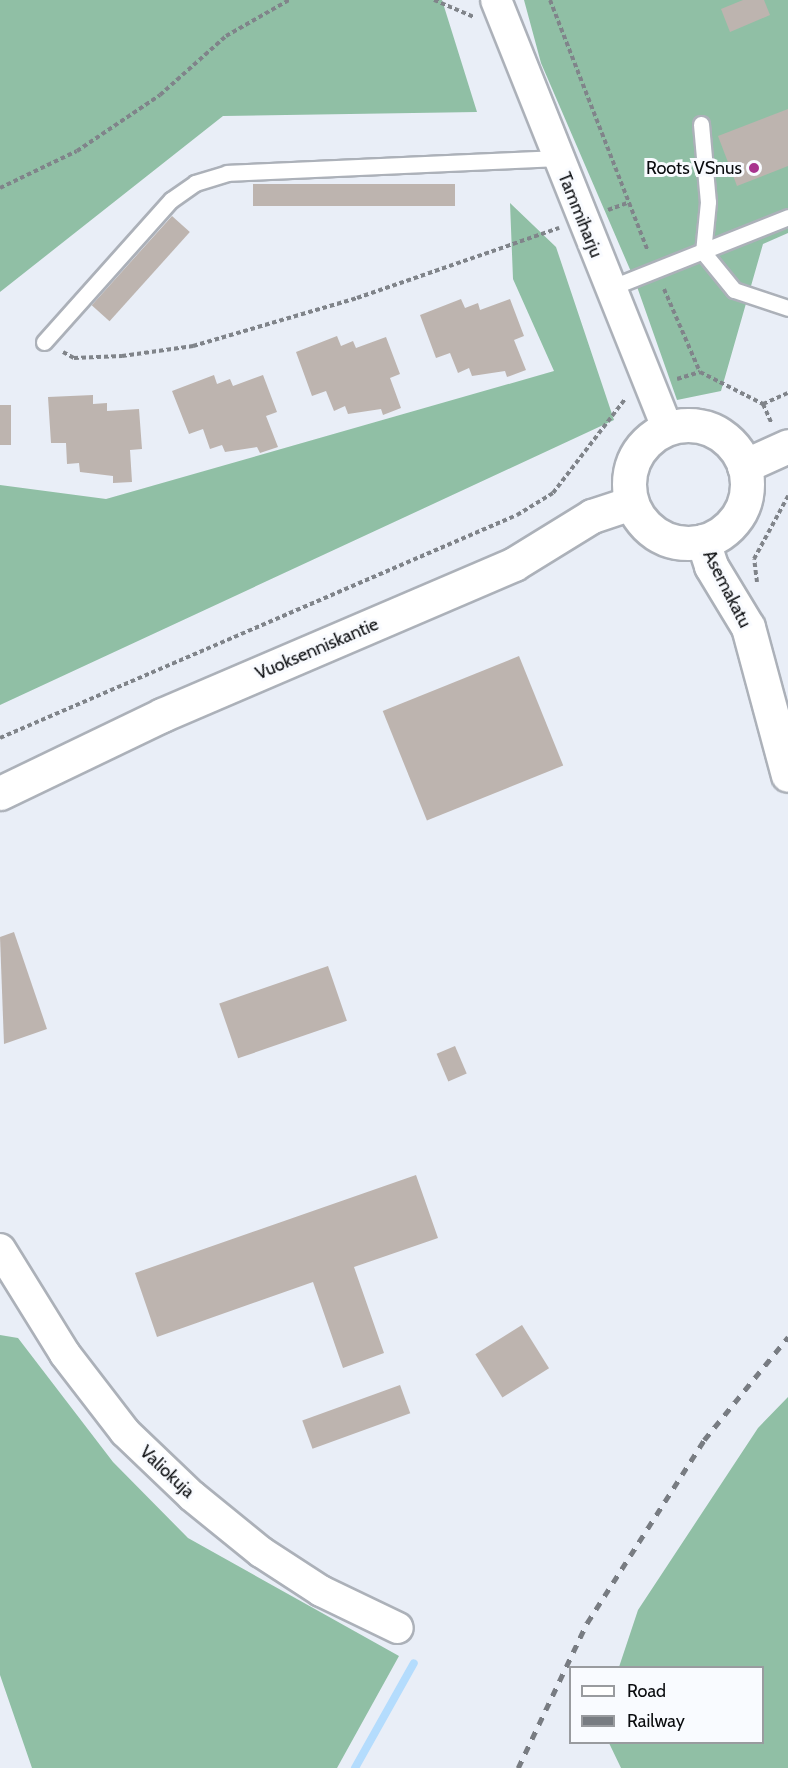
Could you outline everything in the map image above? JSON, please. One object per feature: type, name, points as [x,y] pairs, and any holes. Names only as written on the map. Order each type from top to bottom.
[{"type":"street","name":"Tammiharju","points":[[496,0],[581,220],[652,386],[667,428]]},
{"type":"street","points":[[667,428],[705,428],[722,436],[744,466],[747,490],[740,513],[724,531],[703,541],[668,540],[639,519],[632,503],[628,480],[634,458],[667,428]]},
{"type":"street","points":[[744,466],[788,446]]},
{"type":"street","name":"Vuoksenniskantie","points":[[0,793],[162,715],[514,564],[592,516],[632,503]]},
{"type":"street","name":"Asemakatu","points":[[703,541],[711,566],[748,627],[788,775]]},
{"type":"street","name":"Valiokuja","points":[[0,1250],[65,1354],[125,1432],[192,1496],[261,1552],[321,1591],[398,1628]]},
{"type":"lane","points":[[701,124],[708,202],[703,252],[734,290],[788,308]]},
{"type":"lane","points":[[44,342],[171,200],[195,183],[227,173],[557,158]]},
{"type":"lane","points":[[610,288],[788,217]]},
{"type":"path","points":[[0,188],[77,151],[160,95],[226,36],[289,0]]},
{"type":"path","points":[[550,0],[627,203],[700,372],[763,404],[788,393]]},
{"type":"path","points":[[44,342],[74,358],[193,346],[357,298],[627,203]]},
{"type":"path","points":[[0,738],[518,515],[553,493],[584,459],[617,403],[652,386]]},
{"type":"path","points":[[760,591],[754,560],[788,496]]},
{"type":"green space","points":[[0,0],[442,0],[477,112],[223,116],[0,292]]},
{"type":"green space","points":[[524,0],[788,0],[788,233],[763,244],[721,391],[677,400],[635,281],[541,63]]},
{"type":"green space","points":[[510,203],[556,247],[614,420],[0,705],[0,485],[106,499],[554,371],[513,279]]},
{"type":"green space","points":[[0,1335],[18,1338],[113,1462],[188,1538],[399,1656],[337,1768],[32,1768],[0,1675]]},
{"type":"green space","points":[[788,1397],[788,1768],[621,1768],[609,1744],[764,1744],[764,1666],[619,1666],[638,1610],[758,1428]]},
{"type":"building","points":[[743,0],[764,0],[770,15],[730,32],[721,9]]},
{"type":"building","points":[[788,109],[788,166],[737,186],[718,136]]},
{"type":"building","points":[[253,184],[455,184],[455,206],[253,206]]},
{"type":"building","points":[[172,216],[190,232],[110,321],[92,305]]},
{"type":"building","points":[[461,299],[465,308],[478,303],[480,310],[510,299],[524,336],[514,340],[526,370],[507,377],[505,371],[472,376],[469,368],[458,373],[450,353],[436,358],[420,315]]},
{"type":"building","points":[[337,336],[341,346],[353,341],[356,348],[386,337],[400,374],[390,378],[401,408],[383,415],[381,409],[348,414],[345,406],[334,411],[326,391],[312,396],[296,352]]},
{"type":"building","points":[[214,375],[217,384],[230,379],[233,386],[263,375],[277,412],[266,416],[278,447],[260,453],[257,447],[225,452],[222,445],[210,449],[203,429],[189,434],[172,391]]},
{"type":"building","points":[[93,395],[93,404],[107,403],[107,411],[139,409],[142,449],[130,450],[132,482],[113,483],[113,476],[80,472],[79,463],[67,464],[66,443],[51,443],[48,397]]},
{"type":"building","points":[[0,405],[11,405],[11,445],[0,445]]},
{"type":"building","points":[[519,656],[563,765],[427,820],[383,711]]},
{"type":"building","points":[[14,932],[47,1029],[4,1044],[0,937]]},
{"type":"building","points":[[328,966],[347,1021],[238,1058],[219,1003]]},
{"type":"building","points":[[455,1046],[467,1074],[448,1081],[437,1054]]},
{"type":"building","points":[[416,1175],[438,1238],[354,1267],[384,1353],[343,1368],[313,1282],[157,1337],[135,1273]]},
{"type":"building","points":[[522,1325],[549,1368],[502,1397],[475,1354]]},
{"type":"building","points":[[400,1385],[410,1413],[313,1449],[302,1421]]},
{"type":"waterway","points":[[355,1768],[414,1663]]},
{"type":"railway","points":[[518,1768],[587,1623],[704,1440],[788,1337]]},
{"type":"place","name":"Roots VSnus","points":[[754,168]]}]
